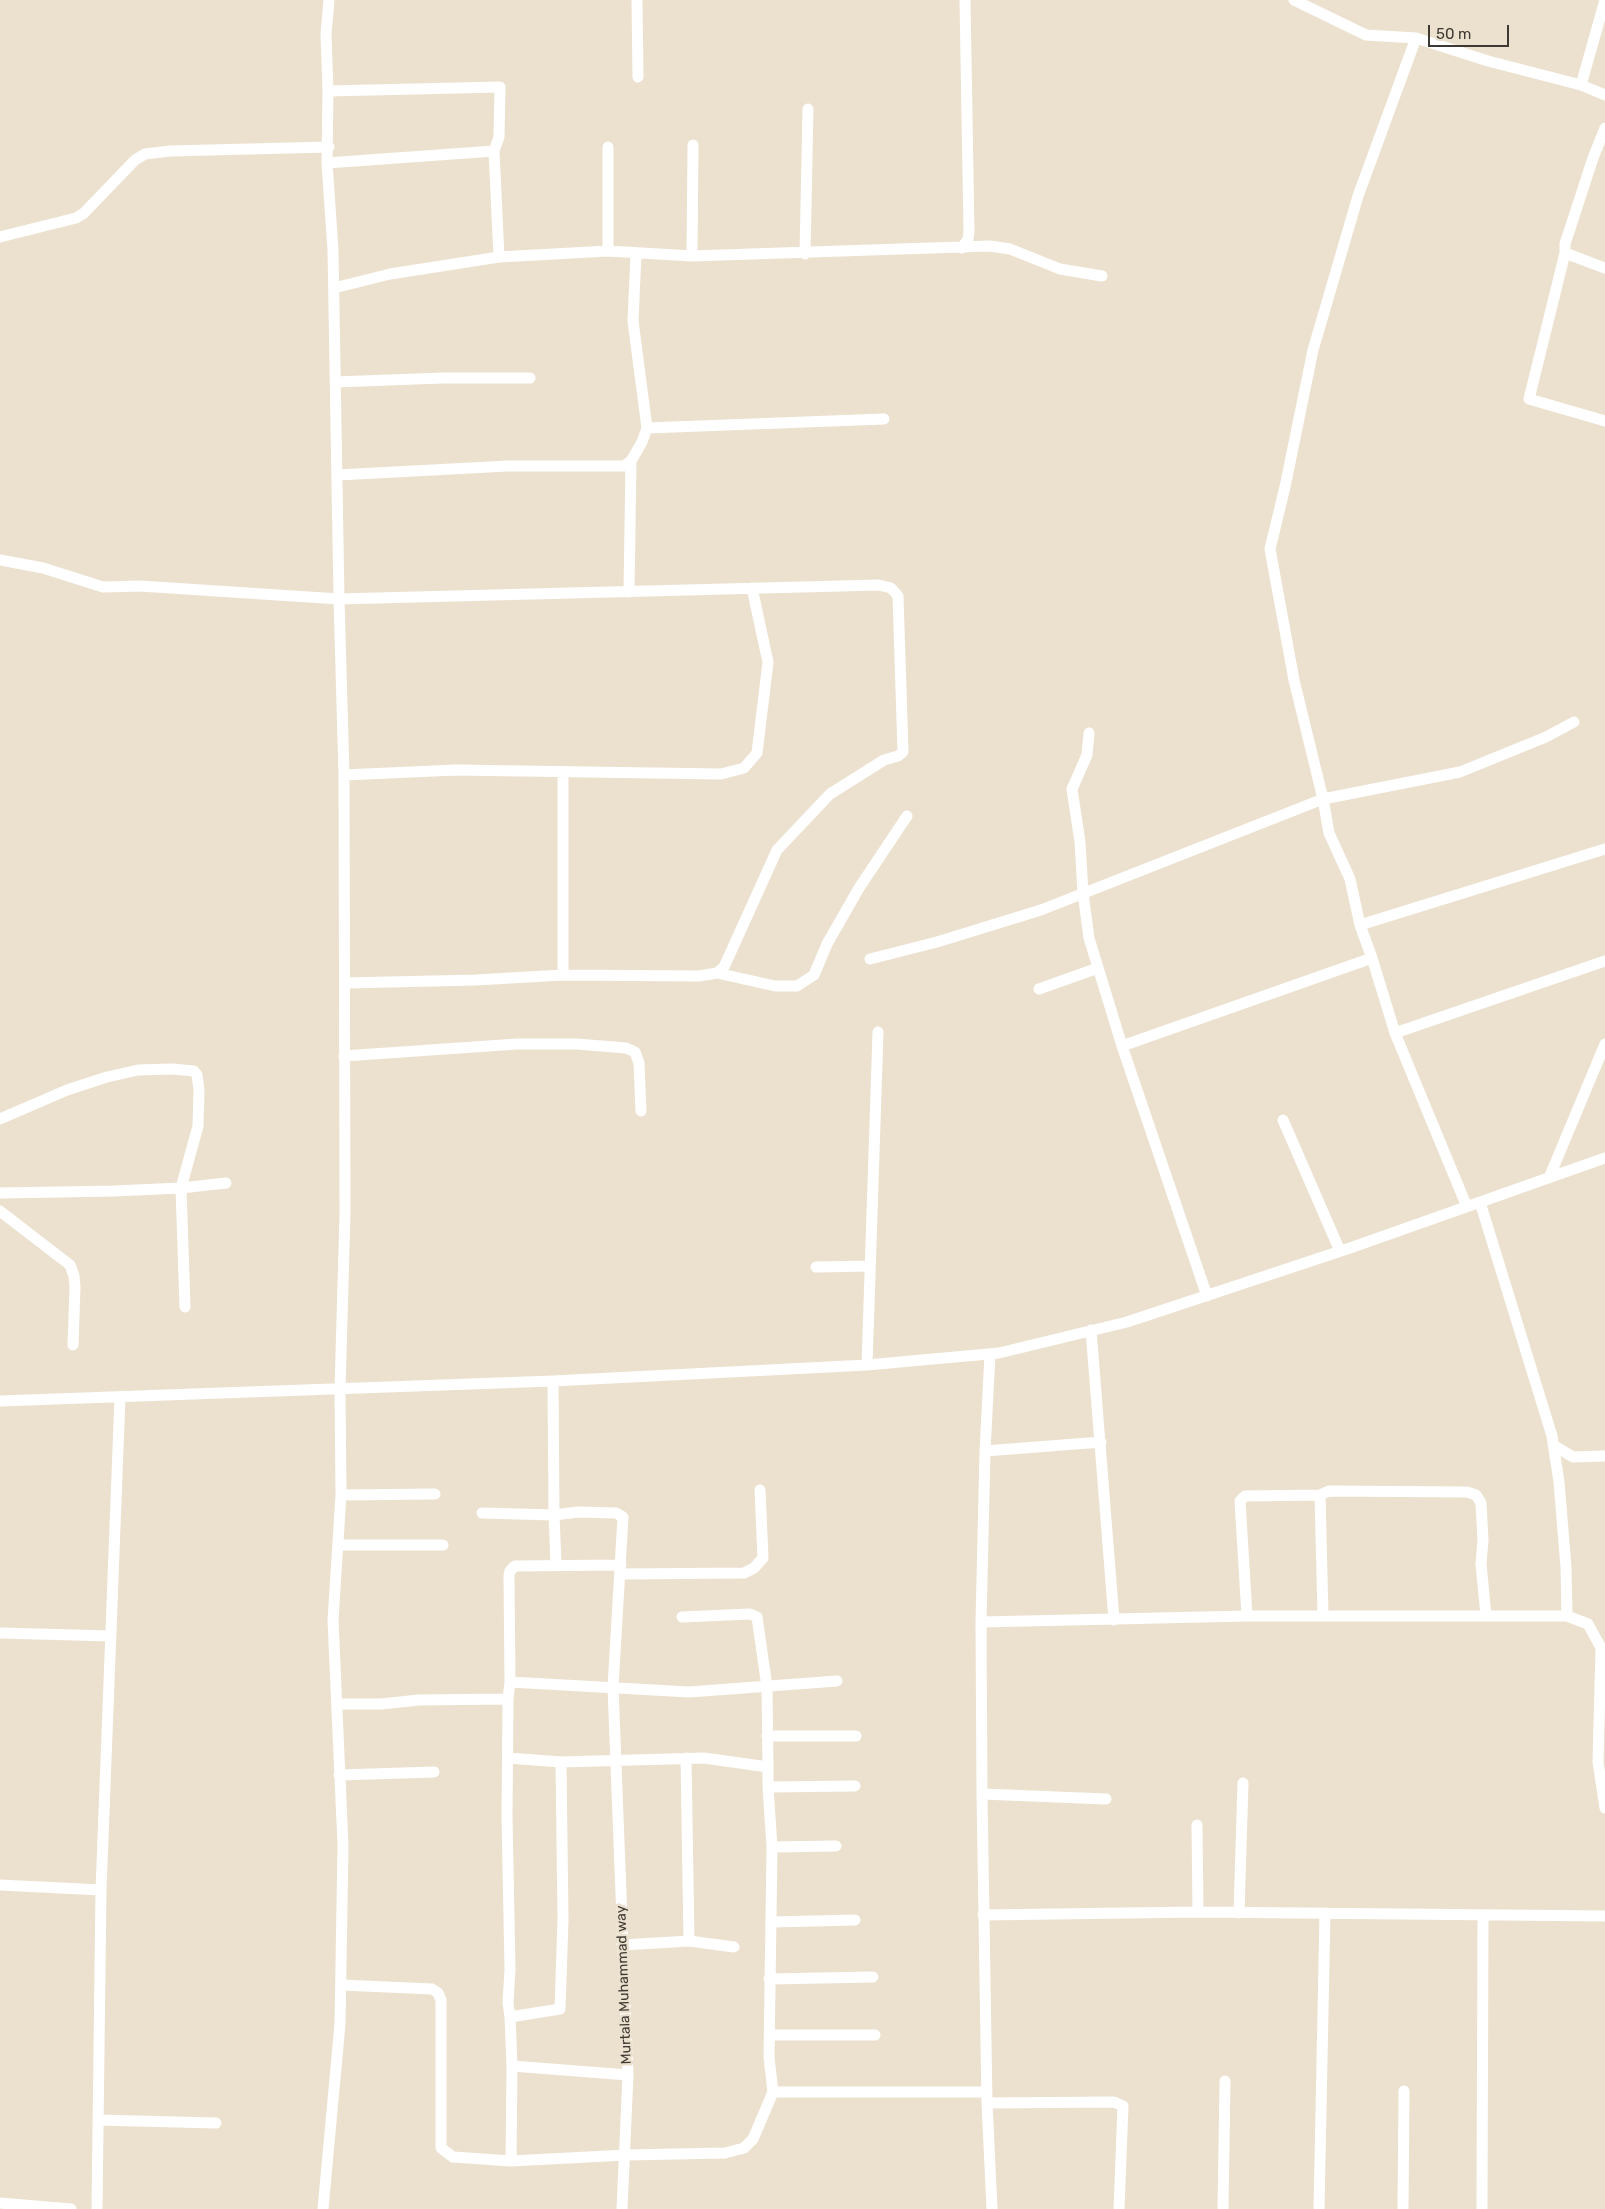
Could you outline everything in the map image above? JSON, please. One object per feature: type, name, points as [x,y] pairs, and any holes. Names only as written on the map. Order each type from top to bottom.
[{"type":"street","points":[[323,2209],[340,2024],[341,1985],[342,1845],[333,1620],[341,1495],[340,1388],[345,1214],[344,775],[338,599],[338,474],[334,288],[327,163],[329,147],[326,34],[329,0]]},
{"type":"street","points":[[637,0],[638,77]]},
{"type":"street","points":[[962,248],[968,239],[969,232],[965,0]]},
{"type":"street","points":[[1294,0],[1366,35],[1416,38],[1488,61],[1581,86],[1605,95]]},
{"type":"street","points":[[1581,86],[1605,0]]},
{"type":"street","points":[[1416,38],[1358,196],[1313,350],[1286,487],[1270,549],[1294,680],[1323,799],[1329,833],[1350,879],[1360,925],[1395,1033],[1467,1207]]},
{"type":"street","points":[[328,91],[500,87],[499,137],[494,151],[499,257]]},
{"type":"street","points":[[805,254],[808,108]]},
{"type":"street","points":[[1605,128],[1593,158],[1565,244],[1565,253],[1529,399],[1605,420]]},
{"type":"street","points":[[692,256],[693,145]]},
{"type":"street","points":[[0,237],[76,218],[84,213],[135,160],[145,154],[170,151],[329,147]]},
{"type":"street","points":[[608,147],[608,250]]},
{"type":"street","points":[[327,163],[494,151]]},
{"type":"street","points":[[334,288],[390,274],[499,257],[608,250],[636,254],[692,256],[805,254],[990,246],[1010,249],[1060,269],[1102,276]]},
{"type":"street","points":[[1565,253],[1605,268]]},
{"type":"street","points":[[338,474],[508,466],[624,466],[631,461],[642,442],[647,428],[633,321],[636,254]]},
{"type":"street","points":[[335,382],[436,378],[530,378]]},
{"type":"street","points":[[647,428],[884,419]]},
{"type":"street","points":[[629,592],[631,461]]},
{"type":"street","points":[[0,560],[43,568],[103,587],[140,586],[338,599],[879,585],[895,591],[898,596],[903,752],[898,756],[884,760],[830,794],[776,850],[724,967],[718,973]]},
{"type":"street","points":[[344,775],[456,770],[721,774],[744,768],[757,753],[768,662],[752,588]]},
{"type":"street","points":[[870,959],[937,942],[1041,910],[1323,799],[1460,772],[1546,737],[1574,722]]},
{"type":"street","points":[[1089,733],[1087,755],[1072,789],[1080,842],[1083,893],[1089,938],[1122,1046],[1207,1296]]},
{"type":"street","points":[[563,772],[563,975]]},
{"type":"street","points":[[345,983],[476,980],[563,975],[699,976],[718,973],[776,986],[798,986],[814,975],[836,926],[863,881],[907,816]]},
{"type":"street","points":[[1360,925],[1605,849]]},
{"type":"street","points":[[1122,1046],[1372,958]]},
{"type":"street","points":[[1395,1033],[1605,961]]},
{"type":"street","points":[[1040,989],[1098,968]]},
{"type":"street","points":[[867,1365],[878,1032]]},
{"type":"street","points":[[344,1056],[516,1044],[577,1044],[626,1048],[635,1052],[638,1063],[641,1111]]},
{"type":"street","points":[[1549,1178],[1605,1044]]},
{"type":"street","points":[[0,1118],[66,1090],[107,1076],[138,1070],[172,1069],[194,1071],[197,1075],[199,1090],[198,1126],[181,1188],[185,1307]]},
{"type":"street","points":[[1283,1120],[1340,1251]]},
{"type":"street","points":[[0,1401],[553,1381],[867,1365],[990,1354],[1128,1322],[1340,1251],[1605,1158]]},
{"type":"street","points":[[0,1193],[181,1188],[226,1183]]},
{"type":"street","points":[[1480,1202],[1553,1445],[1559,1482],[1566,1566],[1567,1616]]},
{"type":"street","points":[[0,1211],[70,1265],[75,1287],[72,1344]]},
{"type":"street","points":[[816,1267],[870,1266]]},
{"type":"street","points":[[1091,1330],[1114,1620]]},
{"type":"street","points":[[990,1354],[985,1451],[981,1622],[983,1915],[987,2097],[992,2209]]},
{"type":"street","points":[[553,1381],[556,1564]]},
{"type":"street","points":[[97,2209],[101,1890],[120,1397]]},
{"type":"street","points":[[985,1451],[1101,1442]]},
{"type":"street","points":[[1553,1445],[1573,1456],[1605,1456]]},
{"type":"street","points":[[511,2161],[512,2066],[508,2003],[510,1969],[508,1699],[510,1682],[510,1571],[515,1566],[556,1564],[621,1570],[744,1572],[754,1568],[763,1558],[760,1490]]},
{"type":"street","points":[[1247,1616],[1240,1501],[1245,1496],[1320,1495],[1329,1491],[1468,1492],[1476,1495],[1481,1503],[1481,1564],[1486,1616]]},
{"type":"street","points":[[341,1495],[435,1494]]},
{"type":"street","points":[[1320,1495],[1323,1616]]},
{"type":"street","name":"Murtala Muhammad way","points":[[554,1515],[578,1512],[620,1514],[623,1517],[613,1687],[628,2075],[626,2155],[622,2209]]},
{"type":"street","points":[[482,1513],[554,1515]]},
{"type":"street","points":[[339,1545],[443,1545]]},
{"type":"street","points":[[341,1985],[432,1989],[438,1993],[441,2000],[440,2148],[453,2157],[511,2161],[626,2155],[725,2153],[744,2148],[756,2134],[773,2092],[769,2057],[772,1847],[768,1787],[766,1687],[758,1617],[750,1614],[682,1617]]},
{"type":"street","points":[[981,1622],[1247,1616],[1567,1616],[1588,1624],[1601,1648],[1602,1761],[1605,1808]]},
{"type":"street","points":[[0,1633],[111,1636]]},
{"type":"street","points":[[510,1682],[689,1692],[837,1681]]},
{"type":"street","points":[[337,1704],[381,1704],[419,1700],[508,1699]]},
{"type":"street","points":[[767,1736],[856,1736]]},
{"type":"street","points":[[508,1758],[561,1762],[617,1762],[704,1758],[768,1767]]},
{"type":"street","points":[[686,1758],[689,1941]]},
{"type":"street","points":[[510,2017],[560,2009],[563,1920],[561,1762]]},
{"type":"street","points":[[339,1775],[434,1772]]},
{"type":"street","points":[[1239,1913],[1243,1783]]},
{"type":"street","points":[[768,1787],[855,1786]]},
{"type":"street","points":[[982,1794],[1106,1799]]},
{"type":"street","points":[[1197,1825],[1198,1912]]},
{"type":"street","points":[[772,1847],[836,1846]]},
{"type":"street","points":[[0,1885],[101,1890]]},
{"type":"street","points":[[983,1915],[1198,1912],[1605,1916]]},
{"type":"street","points":[[1319,2209],[1325,1913]]},
{"type":"street","points":[[1482,2209],[1483,1916]]},
{"type":"street","points":[[771,1922],[855,1920]]},
{"type":"street","points":[[622,1945],[689,1941],[734,1947]]},
{"type":"street","points":[[769,1980],[873,1977]]},
{"type":"street","points":[[770,2035],[875,2035]]},
{"type":"street","points":[[512,2066],[628,2075]]},
{"type":"street","points":[[1223,2209],[1225,2081]]},
{"type":"street","points":[[1403,2209],[1404,2091]]},
{"type":"street","points":[[773,2092],[1114,2102],[1123,2106],[1119,2209]]},
{"type":"street","points":[[98,2120],[216,2123]]},
{"type":"street","points":[[0,2203],[71,2209]]}]
